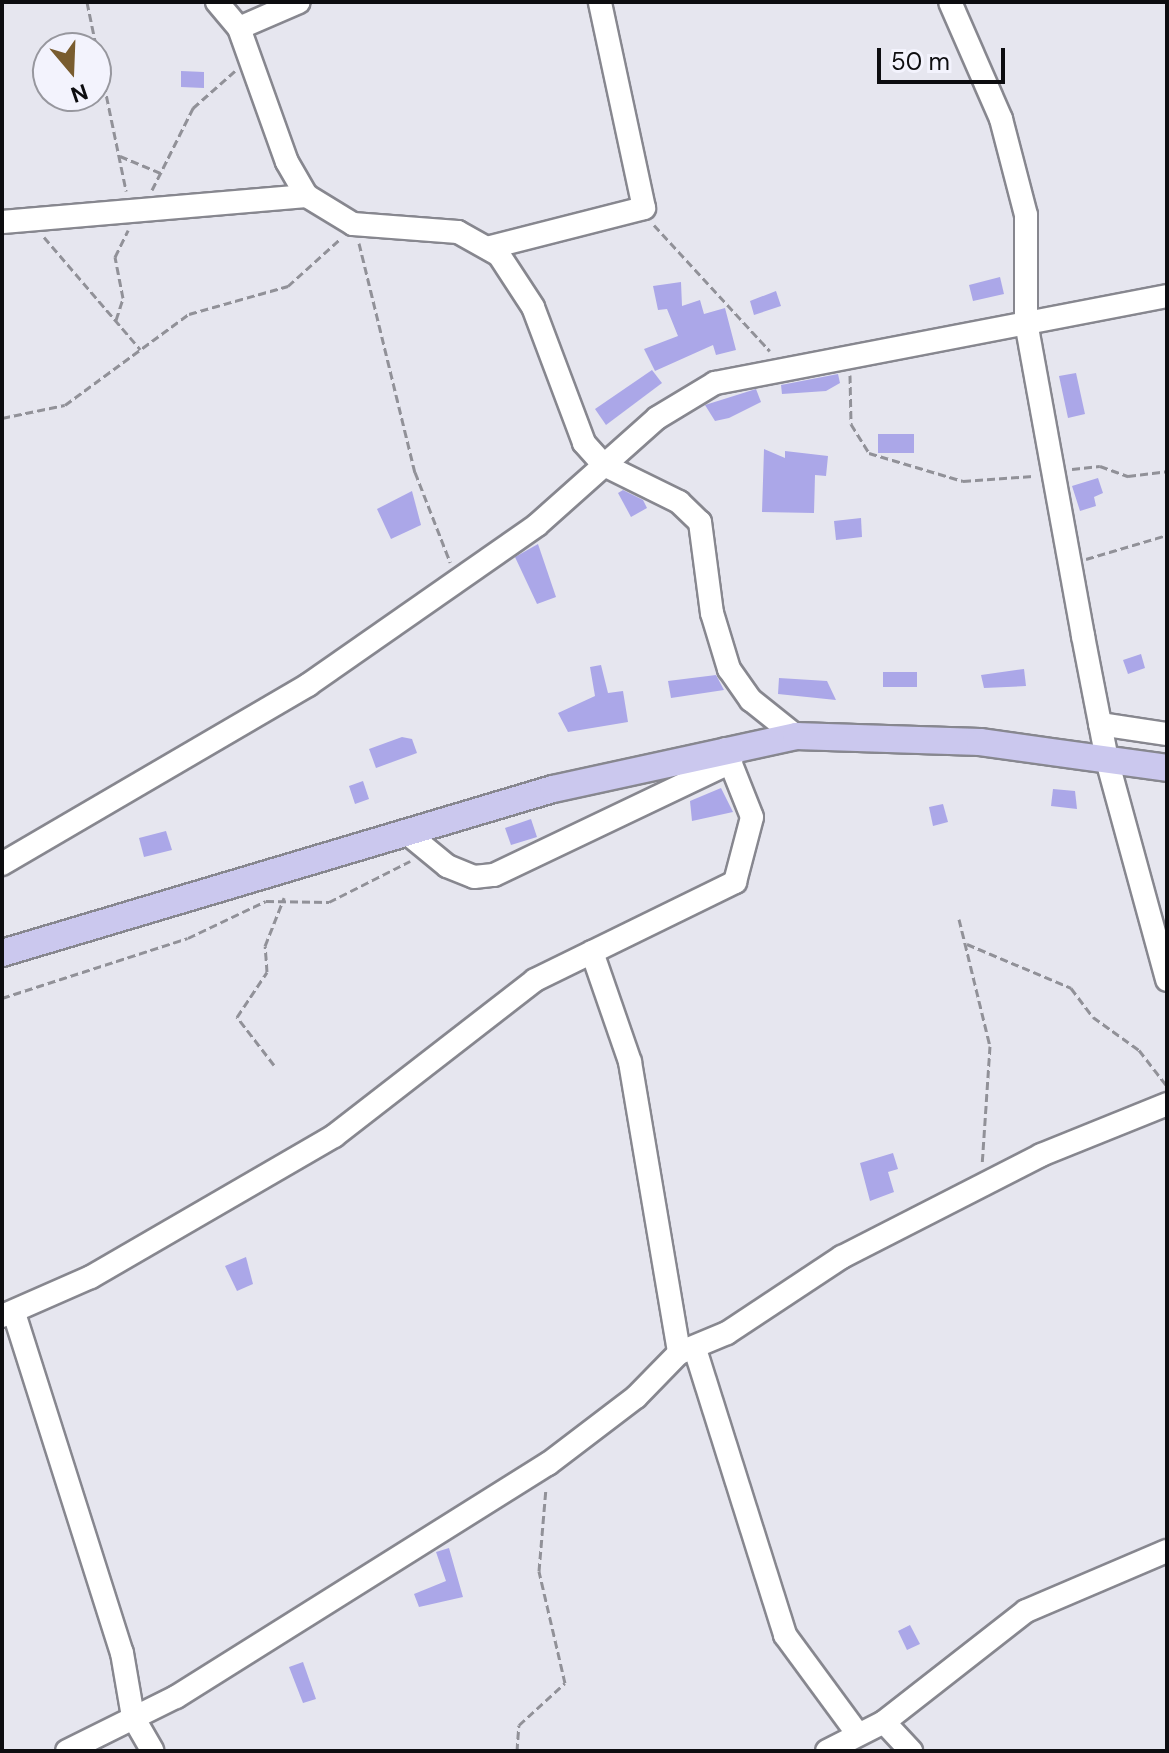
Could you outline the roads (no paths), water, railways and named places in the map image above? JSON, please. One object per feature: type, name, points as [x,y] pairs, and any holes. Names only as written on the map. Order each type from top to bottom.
[{"type":"main road","points":[[2,953],[407,833],[796,736],[980,742],[1167,768]]},
{"type":"street","points":[[217,2],[239,28],[287,162],[307,196],[354,226],[458,232],[491,247],[533,307],[571,422],[604,465],[679,502],[700,522],[712,613],[729,669],[751,700],[796,736]]},
{"type":"street","points":[[239,28],[299,2]]},
{"type":"street","points":[[491,247],[644,208],[600,2]]},
{"type":"street","points":[[950,2],[1001,119],[1026,215],[1026,322],[1070,564],[1107,760],[1167,980]]},
{"type":"street","points":[[2,222],[307,196]]},
{"type":"street","points":[[2,864],[254,719],[458,581],[690,396],[780,365],[1167,296]]},
{"type":"street","points":[[1100,724],[1167,734]]},
{"type":"street","points":[[153,1751],[133,1717],[122,1653],[8,1315],[148,1246],[334,1136],[535,980],[735,882],[752,817],[728,755],[494,875],[474,877],[430,852],[407,833]]},
{"type":"street","points":[[592,952],[630,1062],[687,1351],[785,1635],[857,1733]]},
{"type":"street","points":[[67,1751],[133,1717],[548,1464],[636,1397],[687,1351],[842,1257],[980,1188],[1167,1104]]},
{"type":"street","points":[[827,1751],[857,1733],[884,1722],[1026,1611],[1167,1551]]},
{"type":"street","points":[[884,1722],[911,1751]]}]
